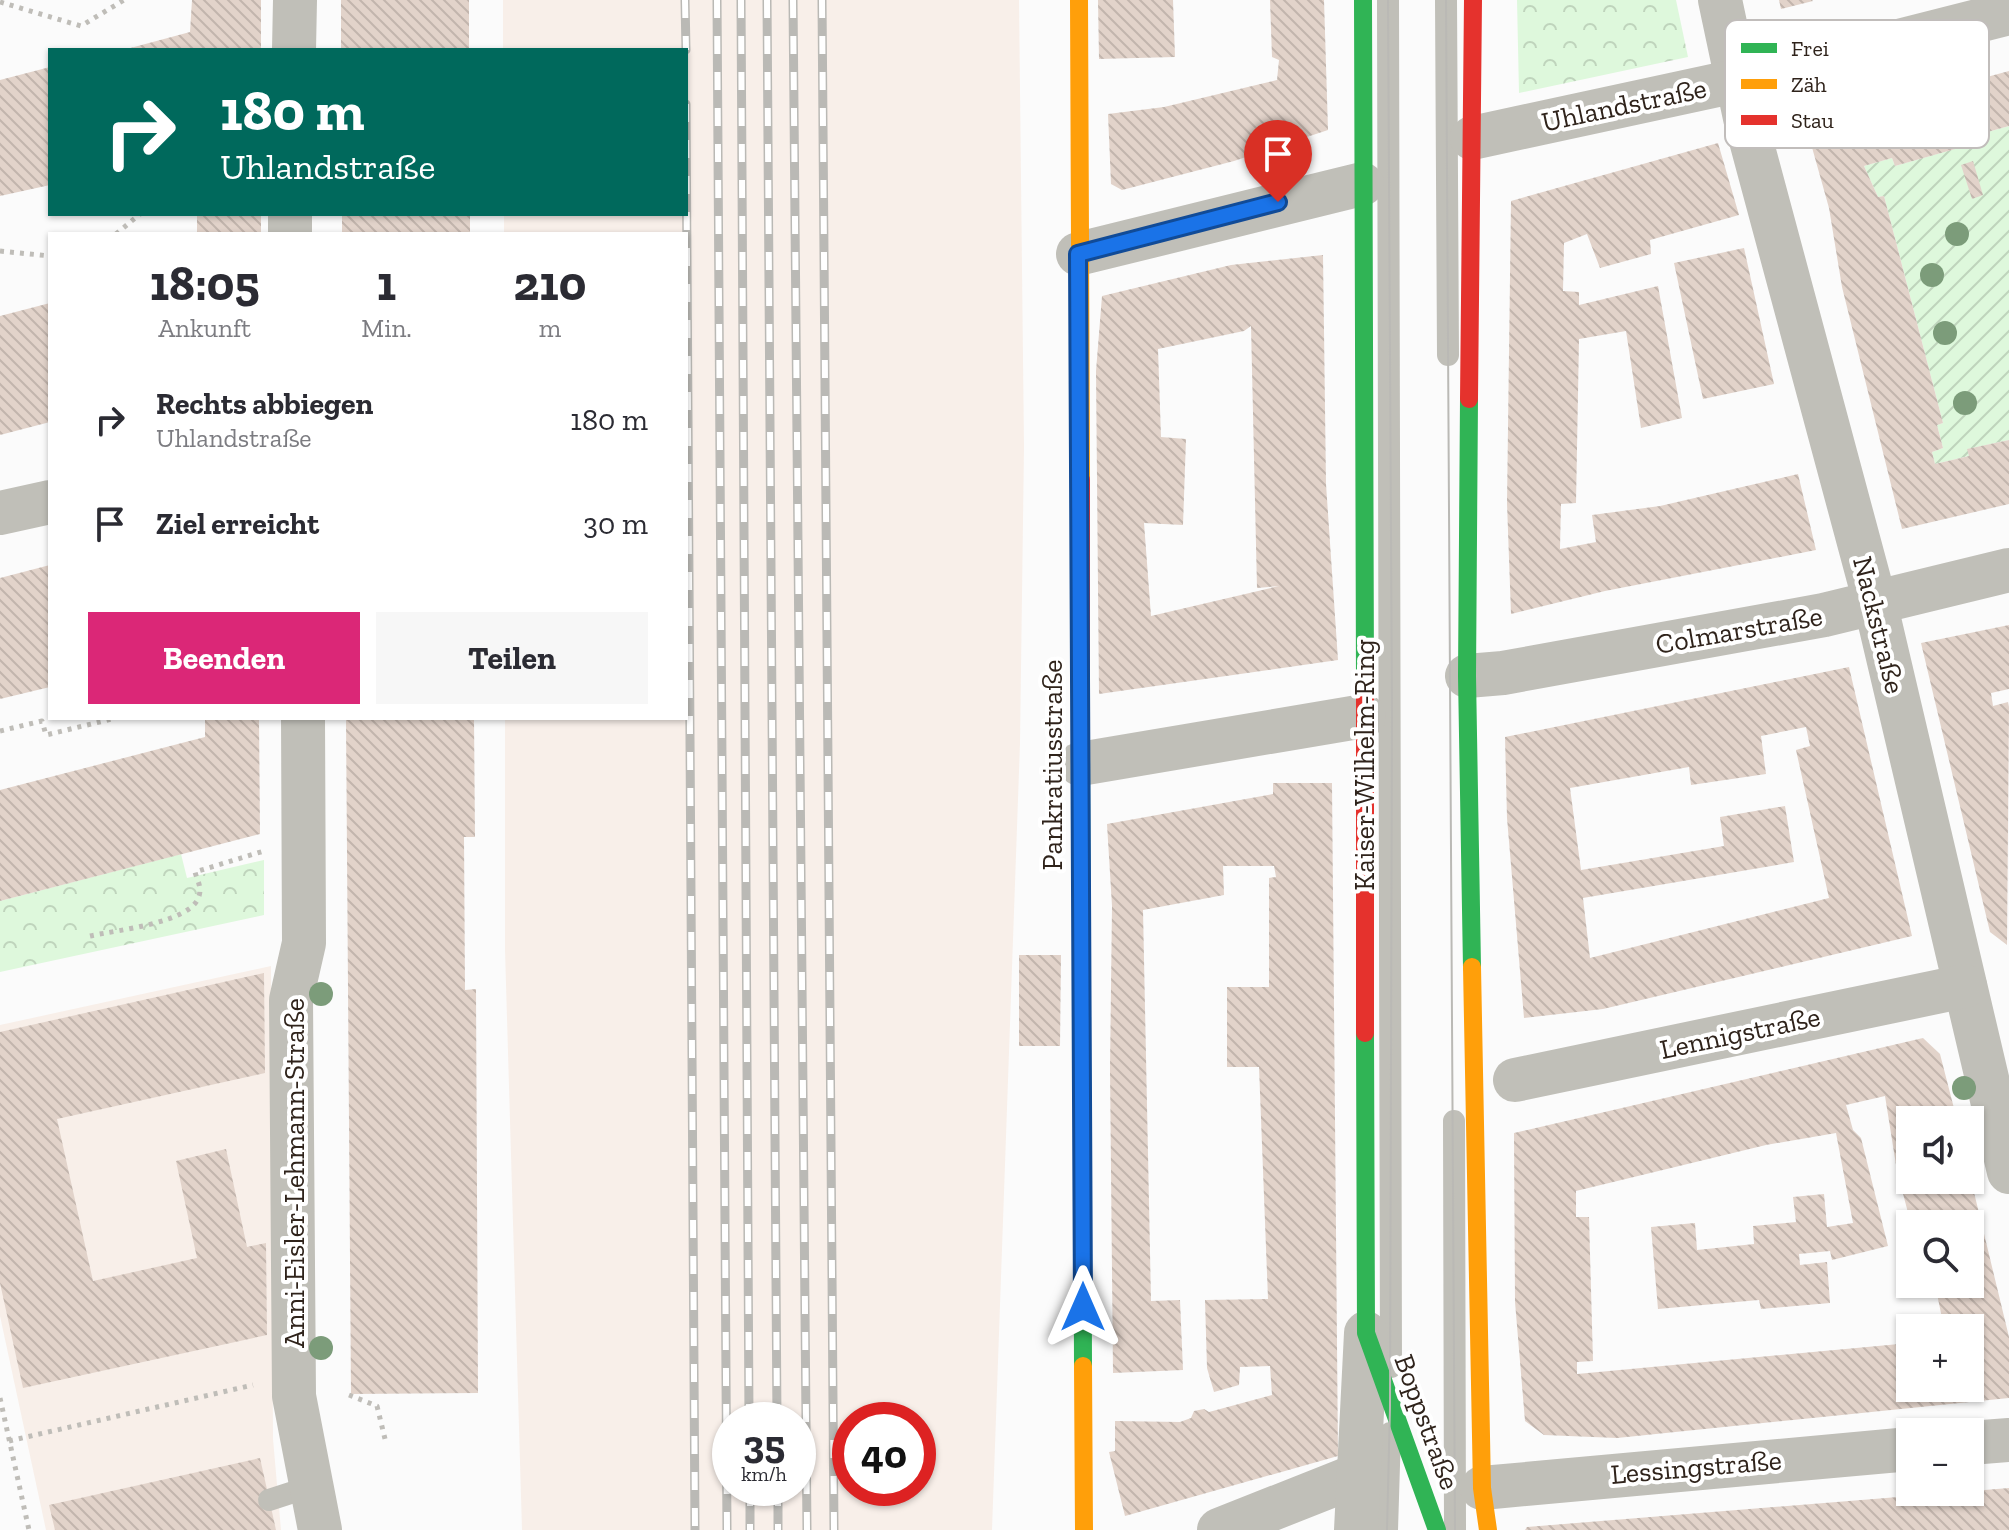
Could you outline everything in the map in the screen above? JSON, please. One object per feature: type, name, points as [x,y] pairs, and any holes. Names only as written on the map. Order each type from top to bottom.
[{"type":"street","points":[[294,48],[295,0]]},
{"type":"street","name":"Pankratiusstraße","points":[[1079,0],[1084,1530]]},
{"type":"street","name":"Kaiser-Wilhelm-Ring","points":[[1356,1530],[1366,1333],[1363,0]]},
{"type":"street","points":[[1473,0],[1467,676],[1496,1084],[1485,1509]]},
{"type":"street","name":"Nackstraße","points":[[1720,0],[1725,24]]},
{"type":"street","name":"Uhlandstraße","points":[[1981,20],[2009,13]]},
{"type":"street","name":"Uhlandstraße","points":[[1472,138],[1725,84]]},
{"type":"street","name":"Nackstraße","points":[[1755,148],[1875,602],[1965,986],[1992,1031],[2009,1172]]},
{"type":"street","points":[[1078,254],[1362,184]]},
{"type":"street","points":[[0,513],[48,502]]},
{"type":"street","name":"Colmarstraße","points":[[1467,676],[1503,673],[1794,621],[2009,570]]},
{"type":"street","points":[[1080,764],[1364,716]]},
{"type":"street","name":"Anni-Eisler-Lehmann-Straße","points":[[303,720],[304,943],[291,1000],[294,1381],[320,1530]]},
{"type":"street","name":"Lennigstraße","points":[[1496,1084],[1965,986]]},
{"type":"street","name":"Boppstraße","points":[[1366,1333],[1390,1408],[1437,1530]]},
{"type":"street","points":[[1984,1442],[2009,1440]]},
{"type":"street","name":"Lessingstraße","points":[[1485,1509],[1896,1451]]},
{"type":"street","points":[[1219,1530],[1358,1475]]},
{"type":"lane","name":"Kaiser-Wilhelm-Ring","points":[[1387,1530],[1392,698],[1388,0]]},
{"type":"lane","points":[[1446,0],[1455,1530]]},
{"type":"lane","points":[[269,1500],[312,1486]]},
{"type":"path","points":[[0,2],[81,26],[124,0]]},
{"type":"path","points":[[118,232],[138,216]]},
{"type":"path","points":[[0,251],[48,256]]},
{"type":"path","points":[[0,731],[42,721],[46,735],[108,720]]},
{"type":"path","points":[[90,936],[183,915],[199,899],[201,888],[195,872],[274,847]]},
{"type":"path","points":[[9,1441],[262,1382]]},
{"type":"path","points":[[349,1395],[377,1406],[386,1443]]},
{"type":"path","points":[[0,1398],[29,1530]]},
{"type":"shaded area","points":[[503,0],[1019,0],[1024,447],[1020,743],[992,1530],[522,1530],[505,950],[505,720],[688,720],[688,232],[504,232],[504,216],[688,216],[688,48],[503,48]]},
{"type":"shaded area","points":[[271,966],[273,1439],[281,1530],[46,1530],[0,1316],[0,1025]]},
{"type":"green space","points":[[1517,0],[1676,0],[1688,57],[1519,93]]},
{"type":"green space","points":[[2009,126],[2009,440],[1968,449],[1969,456],[1935,464],[1932,452],[1943,448],[1937,425],[1943,423],[1884,196],[1878,197],[1864,166],[1892,158],[1895,166],[1958,148],[1989,148],[1989,132]]},
{"type":"green space","points":[[181,854],[187,878],[264,860],[264,915],[0,972],[0,901]]},
{"type":"building","points":[[192,0],[261,0],[261,48],[130,48],[190,32]]},
{"type":"building","points":[[341,0],[469,0],[469,48],[341,48]]},
{"type":"building","points":[[1098,0],[1173,0],[1175,57],[1099,59]]},
{"type":"building","points":[[1270,0],[1324,0],[1328,130],[1234,161],[1122,190],[1111,184],[1108,114],[1164,107],[1277,80],[1279,60],[1272,57]]},
{"type":"building","points":[[1779,0],[1812,0],[1813,1],[1781,9]]},
{"type":"building","points":[[48,68],[48,185],[0,196],[0,80]]},
{"type":"building","points":[[2009,71],[2009,126],[1989,132],[1989,76]]},
{"type":"building","points":[[1718,143],[1739,215],[1650,240],[1651,254],[1600,268],[1587,234],[1564,243],[1563,291],[1579,292],[1579,305],[1658,286],[1682,418],[1641,428],[1626,331],[1579,339],[1576,503],[1561,504],[1560,549],[1596,542],[1592,515],[1660,506],[1798,474],[1816,550],[1605,591],[1511,614],[1507,503],[1511,201]]},
{"type":"building","points":[[1812,148],[1959,148],[1895,166],[1892,158],[1864,166],[1878,197],[1884,196],[1943,423],[1937,425],[1943,448],[1932,452],[1935,464],[1969,456],[1967,449],[2009,440],[2009,504],[1902,529],[1842,287],[1829,208]]},
{"type":"building","points":[[1973,161],[1983,195],[1972,199],[1961,165]]},
{"type":"building","points":[[197,216],[261,216],[261,232],[197,232]]},
{"type":"building","points":[[342,216],[470,216],[470,232],[342,232]]},
{"type":"building","points":[[1744,248],[1774,384],[1703,399],[1674,263]]},
{"type":"building","points":[[1323,255],[1326,484],[1338,660],[1099,694],[1096,371],[1102,296],[1231,265]],"holes":[[[1251,326],[1257,588],[1279,586],[1151,616],[1144,523],[1183,525],[1186,439],[1161,437],[1158,349],[1244,331]]]},
{"type":"building","points":[[48,304],[48,423],[0,435],[0,316]]},
{"type":"building","points":[[48,566],[48,687],[0,699],[0,578]]},
{"type":"building","points":[[2009,625],[2009,689],[1991,693],[1993,706],[2008,702],[2009,707],[2007,945],[1990,932],[1921,643]]},
{"type":"building","points":[[1849,667],[1912,936],[1603,1009],[1524,1018],[1507,818],[1505,737]],"holes":[[[1806,727],[1810,746],[1796,750],[1829,898],[1590,958],[1583,898],[1794,862],[1785,806],[1720,817],[1724,846],[1581,870],[1570,788],[1689,767],[1691,785],[1766,774],[1761,736]]]},
{"type":"building","points":[[205,720],[259,720],[260,834],[0,901],[0,790],[205,737]]},
{"type":"building","points":[[346,720],[474,720],[475,837],[464,837],[465,990],[476,989],[478,1393],[351,1394]]},
{"type":"building","points":[[1273,783],[1332,783],[1338,1456],[1125,1516],[1109,1452],[1115,1451],[1115,1421],[1180,1422],[1191,1418],[1194,1411],[1204,1409],[1209,1412],[1272,1395],[1270,1366],[1240,1367],[1239,1385],[1214,1392],[1207,1368],[1205,1300],[1268,1299],[1259,1067],[1227,1067],[1227,987],[1269,987],[1269,878],[1276,877],[1274,866],[1223,866],[1224,895],[1143,910],[1151,1301],[1180,1300],[1183,1370],[1113,1373],[1112,906],[1107,824],[1273,794]]},
{"type":"building","points":[[1019,955],[1061,955],[1060,1046],[1019,1046]]},
{"type":"building","points":[[264,973],[265,1073],[57,1119],[93,1281],[197,1258],[176,1161],[226,1149],[247,1247],[266,1243],[267,1335],[23,1388],[0,1283],[0,1032]]},
{"type":"building","points":[[1923,1038],[1940,1054],[1953,1106],[1896,1106],[1896,1165],[1885,1096],[1846,1105],[1853,1130],[1861,1138],[1888,1246],[1832,1260],[1830,1251],[1799,1254],[1800,1265],[1827,1262],[1830,1303],[1761,1309],[1759,1300],[1658,1309],[1651,1227],[1695,1223],[1697,1250],[1754,1244],[1753,1226],[1796,1222],[1793,1197],[1824,1194],[1827,1227],[1853,1223],[1836,1133],[1766,1145],[1576,1191],[1576,1217],[1589,1217],[1593,1361],[1577,1362],[1577,1374],[1896,1344],[1896,1402],[1970,1402],[1617,1438],[1544,1435],[1525,1421],[1515,1302],[1514,1133]]},
{"type":"building","points":[[1903,1194],[1974,1194],[1978,1210],[1907,1210]]},
{"type":"building","points":[[1984,1234],[2009,1337],[2009,1398],[1984,1401],[1984,1314],[1941,1314],[1938,1298],[1984,1298]]},
{"type":"building","points":[[260,1458],[276,1530],[55,1530],[49,1505]]},
{"type":"building","points":[[2009,1488],[2009,1530],[1525,1530],[1527,1527],[1896,1497],[1896,1506],[1984,1506],[1984,1490]]},
{"type":"tram line","points":[[1387,1530],[1392,713],[1388,0]]},
{"type":"tram line","points":[[1446,0],[1455,1530]]},
{"type":"railway","points":[[685,0],[686,48]]},
{"type":"railway","points":[[717,0],[727,1530]]},
{"type":"railway","points":[[741,0],[749,1402]]},
{"type":"railway","points":[[767,0],[777,1402]]},
{"type":"railway","points":[[793,0],[807,1530]]},
{"type":"railway","points":[[822,0],[834,1530]]},
{"type":"railway","points":[[687,216],[687,232]]},
{"type":"railway","points":[[688,421],[695,1530]]},
{"type":"railway","points":[[750,1506],[750,1530]]},
{"type":"railway","points":[[778,1506],[778,1530]]},
{"type":"traffic: fast","points":[[1363,0],[1365,681]]},
{"type":"traffic: fast","points":[[1469,399],[1467,676],[1472,967]]},
{"type":"traffic: fast","points":[[1081,758],[1083,1366]]},
{"type":"traffic: fast","points":[[1365,1033],[1366,1333],[1437,1530]]},
{"type":"traffic: slow","points":[[1079,0],[1081,480]]},
{"type":"traffic: slow","points":[[1472,967],[1482,1488],[1488,1530]]},
{"type":"traffic: slow","points":[[1083,1366],[1084,1530]]},
{"type":"traffic: jam","points":[[1469,399],[1473,0]]},
{"type":"traffic: jam","points":[[1081,480],[1081,758]]},
{"type":"traffic: jam","points":[[1365,681],[1365,1033]]},
{"type":"route","points":[[1083,1307],[1078,254],[1278,202]]}]
